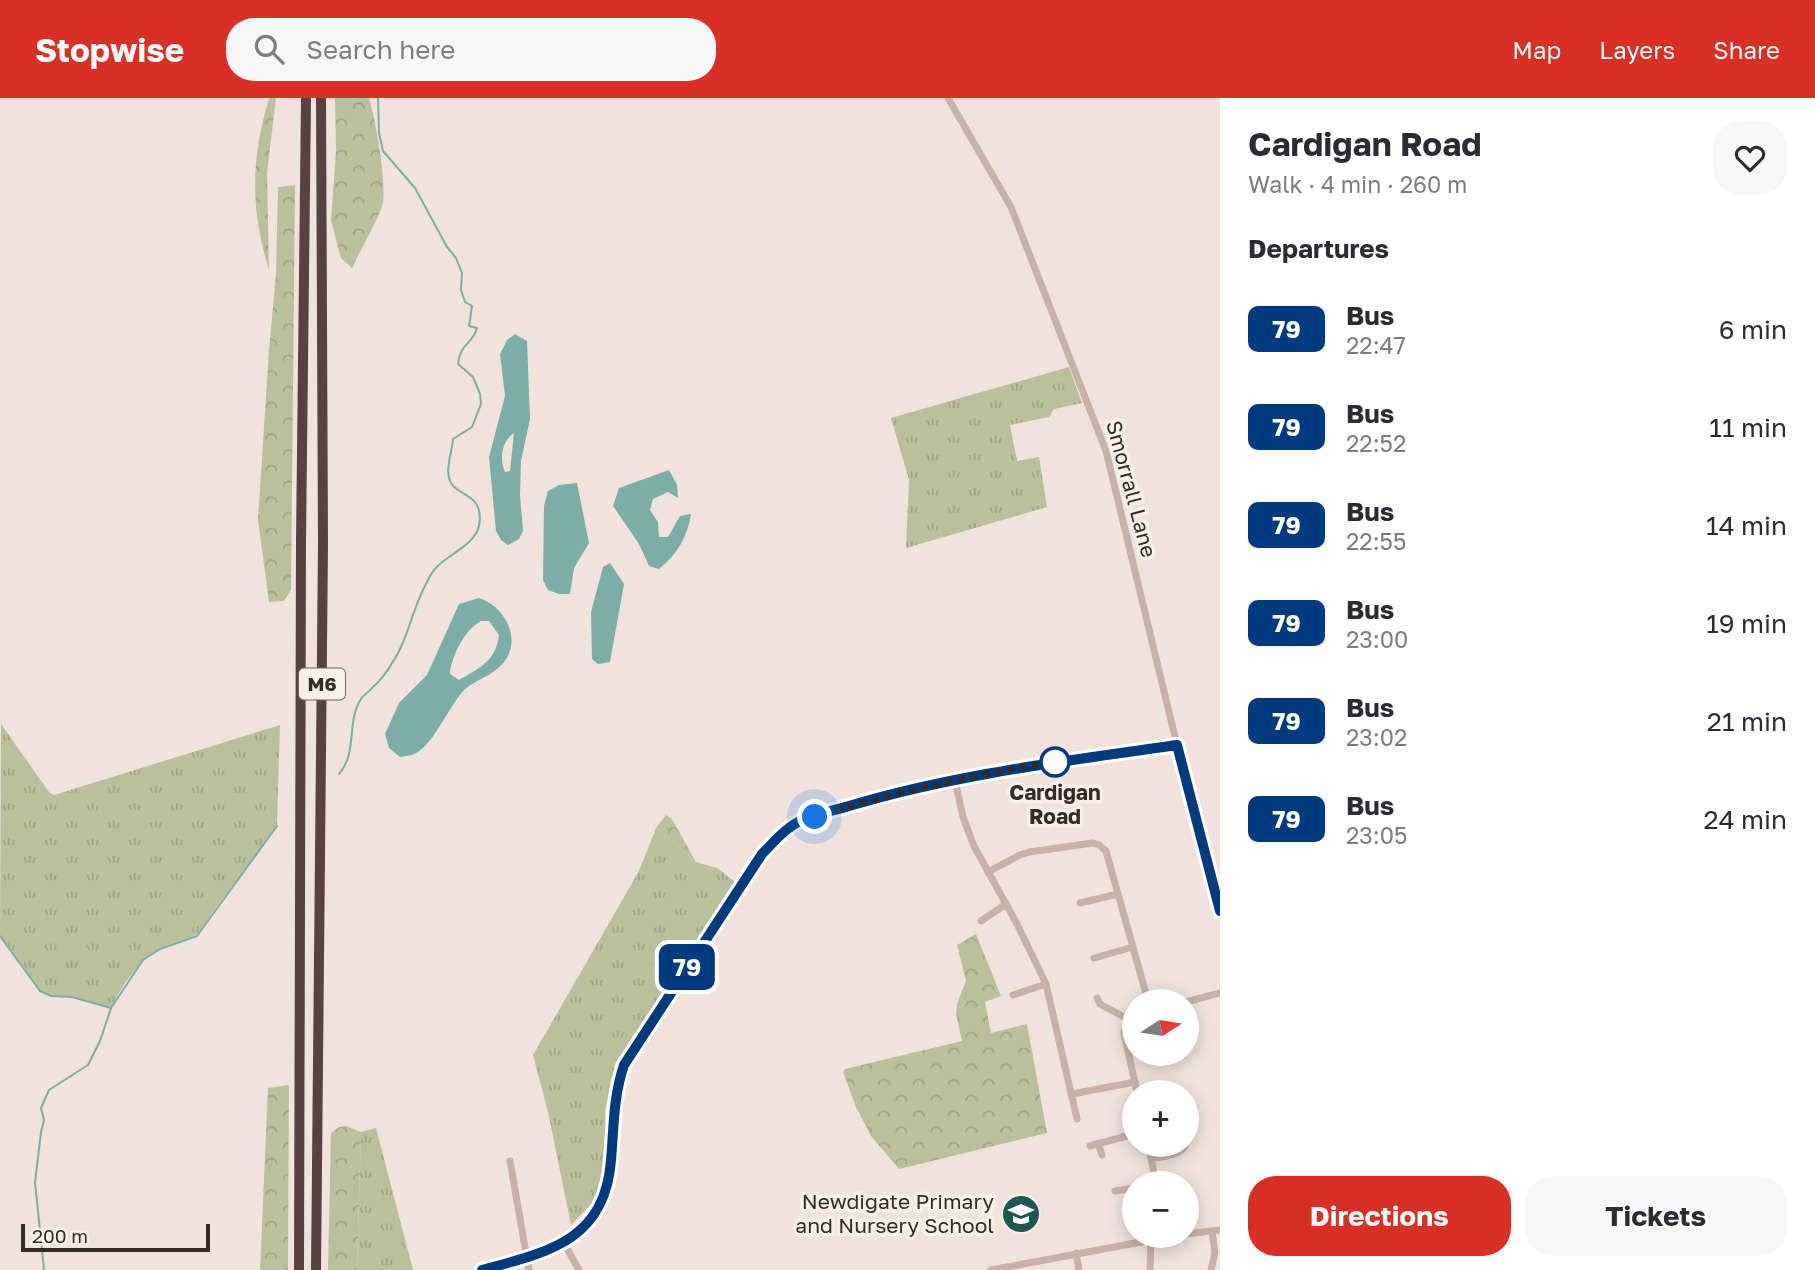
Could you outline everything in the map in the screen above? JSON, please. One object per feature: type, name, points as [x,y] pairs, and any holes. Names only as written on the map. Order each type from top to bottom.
[{"type":"highway","name":"M6","points":[[299,1270],[301,541],[306,98]]},
{"type":"highway","name":"M6","points":[[316,1270],[323,558],[321,98]]},
{"type":"street","name":"Smorrall Lane","points":[[948,98],[1011,207],[1106,451],[1220,911]]},
{"type":"street","points":[[482,1270],[528,1258],[564,1243],[586,1226],[605,1195],[611,1163],[616,1090],[624,1065],[762,854],[789,828],[801,821],[872,799],[955,780],[1100,755],[1177,745]]},
{"type":"street","points":[[955,780],[962,817],[974,846],[1046,984],[1077,1119]]},
{"type":"street","points":[[988,873],[1020,855],[1093,843],[1099,845],[1106,852],[1145,989]]},
{"type":"street","points":[[1080,903],[1118,894]]},
{"type":"street","points":[[981,921],[1006,904]]},
{"type":"street","points":[[1094,958],[1133,947]]},
{"type":"street","points":[[1012,995],[1046,984]]},
{"type":"street","points":[[1199,999],[1220,993]]},
{"type":"street","points":[[1097,998],[1100,1004],[1122,1014]]},
{"type":"street","points":[[1072,1094],[1122,1084]]},
{"type":"street","points":[[1102,1154],[1094,1144],[1122,1137]]},
{"type":"street","points":[[1154,1171],[1151,1159],[1159,1157]]},
{"type":"street","points":[[510,1161],[529,1270]]},
{"type":"street","points":[[1115,1191],[1122,1190]]},
{"type":"street","points":[[1211,1270],[1216,1230]]},
{"type":"street","points":[[564,1243],[579,1270]]},
{"type":"street","points":[[991,1270],[1122,1244]]},
{"type":"street","points":[[1150,1270],[1151,1248]]},
{"type":"street","points":[[1076,1253],[1079,1270]]},
{"type":"green space","points":[[269,98],[276,98],[267,173],[269,270],[258,226],[255,184],[259,142]]},
{"type":"green space","points":[[335,98],[369,98],[382,166],[383,203],[352,268],[341,258],[331,221],[336,151]]},
{"type":"green space","points":[[295,185],[291,590],[284,601],[269,602],[258,520],[276,274],[278,187]]},
{"type":"green space","points":[[1069,367],[1082,403],[1054,409],[1049,417],[1010,425],[1017,461],[1039,457],[1047,507],[906,548],[909,480],[891,418]]},
{"type":"green space","points":[[1,724],[49,792],[54,795],[280,725],[277,826],[201,930],[191,937],[160,949],[145,960],[126,983],[111,1008],[72,997],[51,996],[40,991],[0,936]]},
{"type":"green space","points":[[666,815],[672,819],[696,862],[656,828]]},
{"type":"green space","points":[[656,828],[696,862],[717,868],[735,882],[615,1064],[605,1110],[606,1162],[597,1198],[571,1225],[548,1112],[533,1055],[639,871]]},
{"type":"green space","points":[[976,934],[1001,996],[985,1002],[991,1033],[1027,1024],[1047,1133],[899,1169],[871,1136],[856,1107],[843,1072],[845,1069],[962,1041],[956,1014],[966,981],[957,945]]},
{"type":"green space","points":[[289,1085],[288,1270],[260,1270],[268,1088]]},
{"type":"green space","points":[[346,1126],[361,1132],[357,1270],[328,1270],[331,1133]]},
{"type":"green space","points":[[376,1128],[413,1270],[357,1270],[361,1132]]},
{"type":"water","points":[[515,334],[527,341],[530,419],[521,461],[523,531],[519,539],[508,545],[496,531],[489,457],[505,396],[500,354],[507,340]],"holes":[[[514,433],[510,471],[505,472],[502,456],[504,445]]]},
{"type":"water","points":[[669,470],[677,485],[678,498],[668,492],[653,499],[650,510],[658,522],[659,537],[668,537],[680,516],[691,514],[680,545],[659,569],[649,566],[639,544],[613,506],[619,488]]},
{"type":"water","points":[[577,483],[589,543],[574,568],[570,594],[559,594],[548,590],[543,580],[544,506],[548,491],[559,485]]},
{"type":"water","points":[[610,563],[624,584],[610,662],[598,664],[592,659],[591,612],[603,567]]},
{"type":"water","points":[[479,598],[498,610],[510,629],[510,650],[497,669],[465,689],[423,748],[412,755],[400,757],[389,748],[385,734],[399,703],[427,675],[459,604]],"holes":[[[481,621],[489,621],[499,635],[491,658],[459,680],[450,674],[460,644],[475,625]]]},
{"type":"waterway","points":[[339,774],[348,756],[354,717],[361,699],[383,676],[397,654],[430,576],[441,563],[473,538],[479,526],[480,515],[474,501],[453,486],[448,471],[453,439],[472,427],[481,404],[473,377],[458,364],[461,352],[477,328],[469,326],[472,306],[465,302],[461,290],[462,273],[456,258],[447,247],[415,188],[383,151],[379,133],[378,98]]},
{"type":"waterway","points":[[44,1270],[35,1182],[44,1120],[41,1108],[49,1090],[88,1065],[100,1041],[111,1008],[143,960],[160,949],[197,936],[277,826]]},
{"type":"waterway","points":[[0,936],[40,991],[51,996],[72,997],[111,1008]]},
{"type":"bus line","name":"79","points":[[482,1270],[543,1253],[573,1238],[586,1226],[605,1195],[610,1173],[616,1090],[624,1065],[762,854],[789,828],[801,821],[872,799],[955,780],[1027,766],[1177,745],[1220,911]]},
{"type":"place","name":"Cardigan Road","points":[[1055,762]]},
{"type":"place","name":"Newdigate Primary and Nursery School","points":[[1021,1214]]},
{"type":"route","points":[[815,817],[872,799],[955,780],[1055,762]]}]
